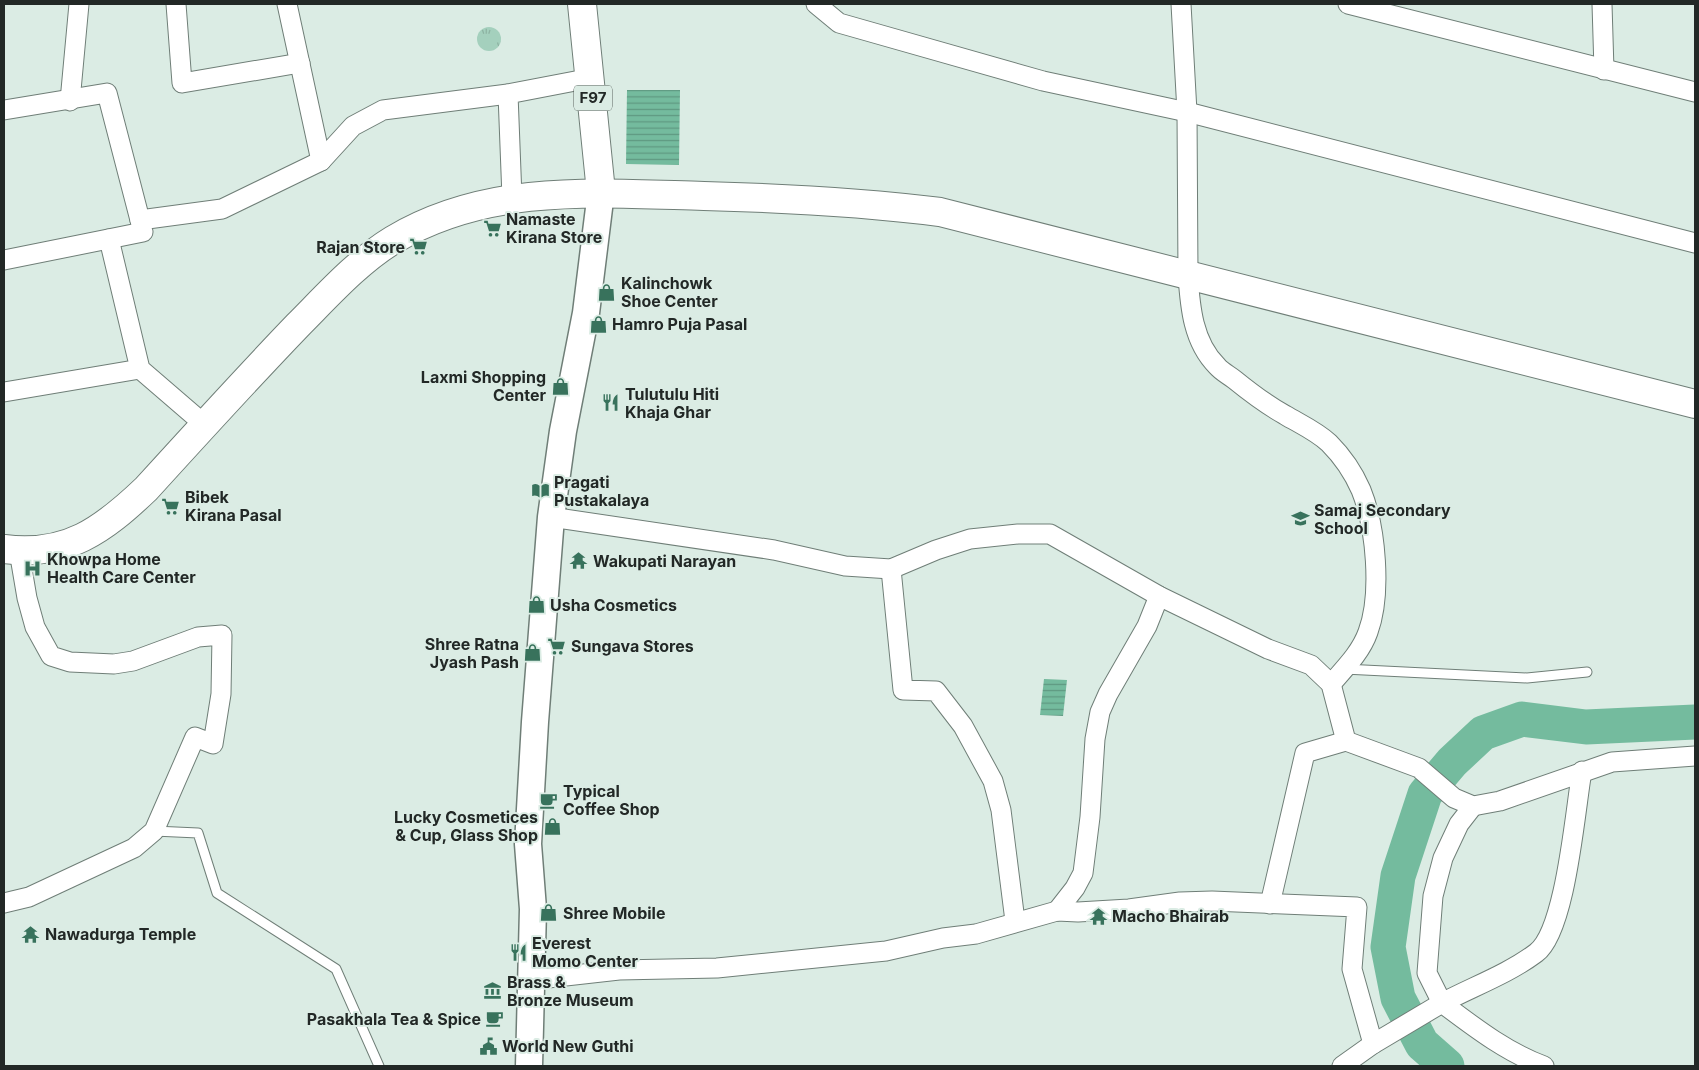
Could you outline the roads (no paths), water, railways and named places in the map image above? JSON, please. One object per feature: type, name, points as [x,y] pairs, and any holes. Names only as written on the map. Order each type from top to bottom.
[{"type":"main road","name":"F97","points":[[582,4],[591,78],[601,192]]},
{"type":"main road","points":[[529,1066],[532,909],[528,867],[534,722],[551,517],[563,431],[588,304],[601,192]]},
{"type":"main road","points":[[12,550],[53,548],[76,541],[102,528],[146,488],[310,312],[368,258],[393,240],[464,209],[512,198],[601,192],[872,203],[940,212],[1695,404]]},
{"type":"street","points":[[70,101],[79,4]]},
{"type":"street","points":[[176,4],[182,83],[300,63]]},
{"type":"street","points":[[287,4],[321,161]]},
{"type":"street","points":[[816,4],[839,23],[1043,81],[1187,112],[1695,243]]},
{"type":"street","points":[[1181,4],[1187,112],[1188,275],[1193,321],[1199,339],[1212,361],[1253,395],[1309,428],[1329,443],[1346,464],[1361,490],[1370,525],[1375,570],[1375,607],[1368,634],[1355,655],[1331,684]]},
{"type":"street","points":[[1348,4],[1695,92]]},
{"type":"street","points":[[1602,4],[1604,70]]},
{"type":"street","points":[[140,220],[222,209],[321,161],[353,126],[382,110],[508,94],[591,78]]},
{"type":"street","points":[[4,110],[70,101],[107,93],[143,232],[4,260]]},
{"type":"street","points":[[508,94],[512,198]]},
{"type":"street","points":[[109,239],[140,369],[204,425]]},
{"type":"street","points":[[4,392],[140,369]]},
{"type":"street","points":[[551,517],[774,550],[845,566],[891,569],[936,550],[970,539],[1018,534],[1050,534],[1159,596],[1268,649],[1311,665],[1331,684],[1346,741]]},
{"type":"street","points":[[4,903],[29,896],[134,848],[154,831],[195,737],[213,744],[221,694],[222,635],[198,638],[133,660],[114,664],[70,662],[51,656],[35,627],[12,550]]},
{"type":"street","points":[[891,569],[903,690],[936,691],[963,726],[993,781],[1001,810],[1015,921]]},
{"type":"street","points":[[1057,911],[1075,888],[1083,873],[1090,818],[1095,739],[1100,712],[1108,694],[1147,626],[1159,596]]},
{"type":"street","points":[[1270,904],[1305,753],[1346,741],[1419,768],[1454,798],[1473,806],[1500,801],[1612,762],[1695,756]]},
{"type":"street","points":[[1354,1063],[1373,1044],[1434,1007],[1537,952],[1554,926],[1570,853],[1582,771]]},
{"type":"street","points":[[1473,806],[1459,824],[1443,858],[1433,896],[1427,973],[1434,1007],[1524,1059],[1544,1066]]},
{"type":"street","points":[[530,980],[619,970],[717,968],[886,951],[943,938],[976,934],[1015,921],[1057,911],[1078,912],[1129,909],[1180,902],[1357,908],[1352,970],[1373,1044]]},
{"type":"lane","points":[[1344,669],[1527,678],[1587,672]]},
{"type":"lane","points":[[154,831],[198,833],[217,893],[336,969],[379,1066]]},
{"type":"waterway","points":[[1447,1066],[1422,1044],[1398,998],[1388,947],[1398,876],[1425,794],[1452,762],[1483,733],[1522,719],[1586,727],[1695,722]]},
{"type":"place","name":"Namaste Kirana Store","points":[[492,228]]},
{"type":"place","name":"Rajan Store","points":[[419,247]]},
{"type":"place","name":"Kalinchowk Shoe Center","points":[[607,292]]},
{"type":"place","name":"Hamro Puja Pasal","points":[[598,324]]},
{"type":"place","name":"Laxmi Shopping Center","points":[[560,386]]},
{"type":"place","name":"Tulutulu Hiti Khaja Ghar","points":[[611,403]]},
{"type":"place","name":"Pragati Pustakalaya","points":[[540,491]]},
{"type":"place","name":"Bibek Kirana Pasal","points":[[171,506]]},
{"type":"place","name":"Samaj Secondary School","points":[[1300,519]]},
{"type":"place","name":"Wakupati Narayan","points":[[579,561]]},
{"type":"place","name":"Khowpa Home Health Care Center","points":[[33,568]]},
{"type":"place","name":"Usha Cosmetics","points":[[536,605]]},
{"type":"place","name":"Sungava Stores","points":[[557,646]]},
{"type":"place","name":"Shree Ratna Jyash Pash","points":[[533,653]]},
{"type":"place","name":"Typical Coffee Shop","points":[[549,800]]},
{"type":"place","name":"Lucky Cosmetices & Cup, Glass Shop","points":[[552,826]]},
{"type":"place","name":"Shree Mobile","points":[[549,913]]},
{"type":"place","name":"Macho Bhairab","points":[[1098,916]]},
{"type":"place","name":"Nawadurga Temple","points":[[31,934]]},
{"type":"place","name":"Everest Momo Center","points":[[518,952]]},
{"type":"place","name":"Brass & Bronze Museum","points":[[493,991]]},
{"type":"place","name":"Pasakhala Tea & Spice","points":[[495,1019]]},
{"type":"place","name":"World New Guthi","points":[[488,1046]]}]
